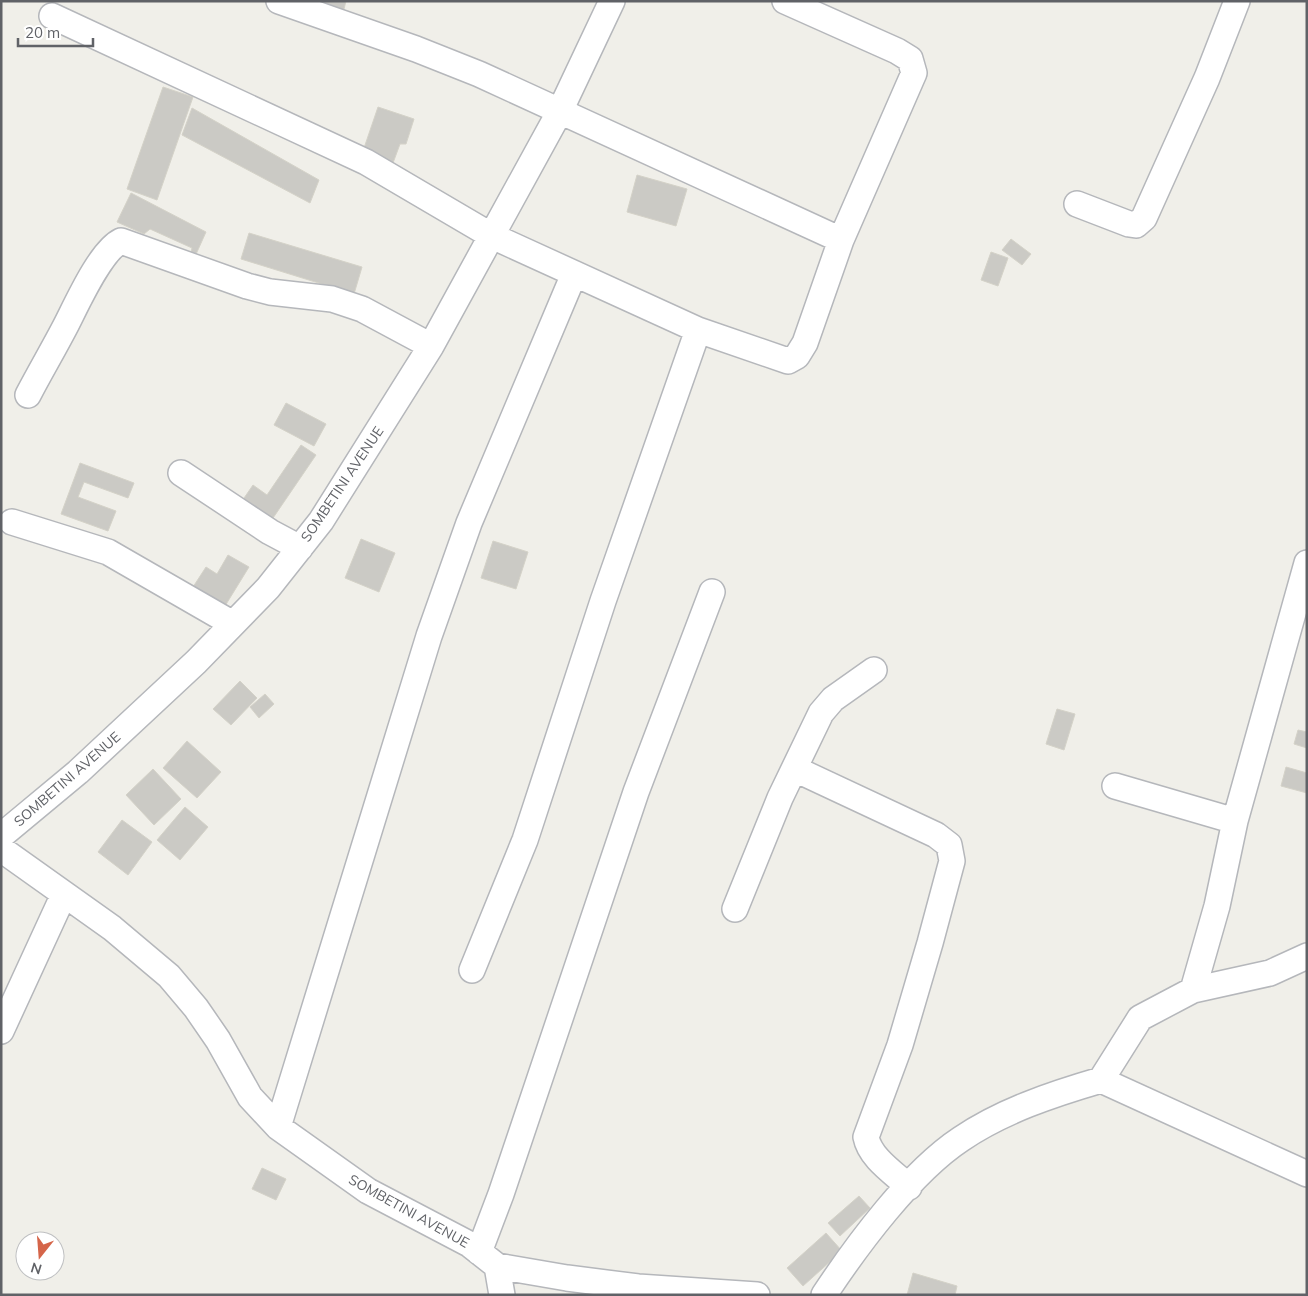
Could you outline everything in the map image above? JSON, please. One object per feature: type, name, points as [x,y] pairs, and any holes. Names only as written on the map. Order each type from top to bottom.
[{"type":"street","points":[[279,1],[416,49],[479,74],[840,240]]},
{"type":"street","name":"SOMBETINI AVENUE","points":[[1,836],[78,772],[196,662],[268,588],[321,521],[431,346],[560,111],[612,1]]},
{"type":"street","points":[[52,16],[366,162],[492,236],[698,330],[788,361],[797,356],[805,343],[840,240],[914,73],[910,59],[897,51],[785,1]]},
{"type":"street","points":[[1077,204],[1129,224],[1136,225],[1144,218],[1207,78],[1237,1]]},
{"type":"street","points":[[28,395],[76,302],[107,254],[115,244],[122,241],[247,286],[270,292],[332,299],[362,309],[431,346]]},
{"type":"street","points":[[278,1127],[429,636],[469,523],[574,274]]},
{"type":"street","points":[[472,970],[525,840],[604,601],[698,330]]},
{"type":"street","points":[[181,473],[262,527],[300,548]]},
{"type":"street","points":[[12,522],[108,552],[233,624]]},
{"type":"street","points":[[1193,990],[1217,906],[1235,821],[1307,563]]},
{"type":"street","points":[[502,1295],[488,1259],[501,1194],[636,792],[712,592]]},
{"type":"street","points":[[735,909],[795,768],[826,706],[874,670]]},
{"type":"street","points":[[795,768],[936,835],[949,845],[952,860],[930,943],[900,1045],[866,1137],[874,1155],[909,1187]]},
{"type":"street","points":[[1115,786],[1235,821]]},
{"type":"street","name":"SOMBETINI AVENUE","points":[[1,849],[112,928],[169,976],[212,1032],[250,1098],[278,1127],[368,1191],[488,1259],[567,1278],[638,1286],[758,1295]]},
{"type":"street","points":[[1,1030],[64,894]]},
{"type":"street","points":[[824,1295],[854,1250],[909,1187],[933,1162],[961,1139],[1021,1108],[1101,1080],[1140,1018],[1193,990],[1270,973],[1307,956]]},
{"type":"street","points":[[1101,1080],[1307,1174]]},
{"type":"building","points":[[307,1],[346,1],[343,13]]},
{"type":"building","points":[[163,87],[193,97],[157,200],[127,189]]},
{"type":"building","points":[[378,107],[414,119],[406,144],[400,144],[393,163],[363,151]]},
{"type":"building","points":[[192,108],[319,180],[310,203],[182,135]]},
{"type":"building","points":[[637,175],[687,189],[676,226],[627,212]]},
{"type":"building","points":[[131,193],[206,232],[193,261],[189,260],[192,248],[150,229],[144,234],[117,222]]},
{"type":"building","points":[[249,233],[362,267],[354,294],[241,259]]},
{"type":"building","points":[[1011,239],[1031,254],[1022,265],[1002,250]]},
{"type":"building","points":[[991,252],[1008,258],[998,286],[981,280]]},
{"type":"building","points":[[286,403],[326,424],[314,446],[274,425]]},
{"type":"building","points":[[301,445],[316,455],[271,521],[242,501],[253,485],[267,495]]},
{"type":"building","points":[[80,463],[134,483],[128,498],[84,482],[78,497],[116,511],[108,531],[61,514]]},
{"type":"building","points":[[361,539],[395,553],[379,592],[345,578]]},
{"type":"building","points":[[493,541],[528,552],[516,589],[481,578]]},
{"type":"building","points":[[228,555],[249,567],[225,606],[193,587],[206,567],[217,574]]},
{"type":"building","points":[[240,681],[257,698],[231,725],[213,709]]},
{"type":"building","points":[[265,694],[274,704],[259,718],[250,707]]},
{"type":"building","points":[[1057,709],[1075,714],[1064,750],[1046,744]]},
{"type":"building","points":[[1298,730],[1307,732],[1307,748],[1294,744]]},
{"type":"building","points":[[187,741],[221,772],[197,798],[163,768]]},
{"type":"building","points":[[1286,767],[1307,773],[1307,793],[1281,786]]},
{"type":"building","points":[[153,769],[181,799],[154,825],[126,795]]},
{"type":"building","points":[[185,807],[208,827],[180,860],[157,840]]},
{"type":"building","points":[[122,820],[152,842],[128,875],[98,852]]},
{"type":"building","points":[[262,1168],[286,1179],[276,1200],[252,1189]]},
{"type":"building","points":[[859,1196],[870,1208],[840,1236],[828,1223]]},
{"type":"building","points":[[826,1233],[842,1251],[803,1286],[787,1268]]},
{"type":"building","points":[[913,1273],[957,1286],[955,1295],[907,1295]]}]
